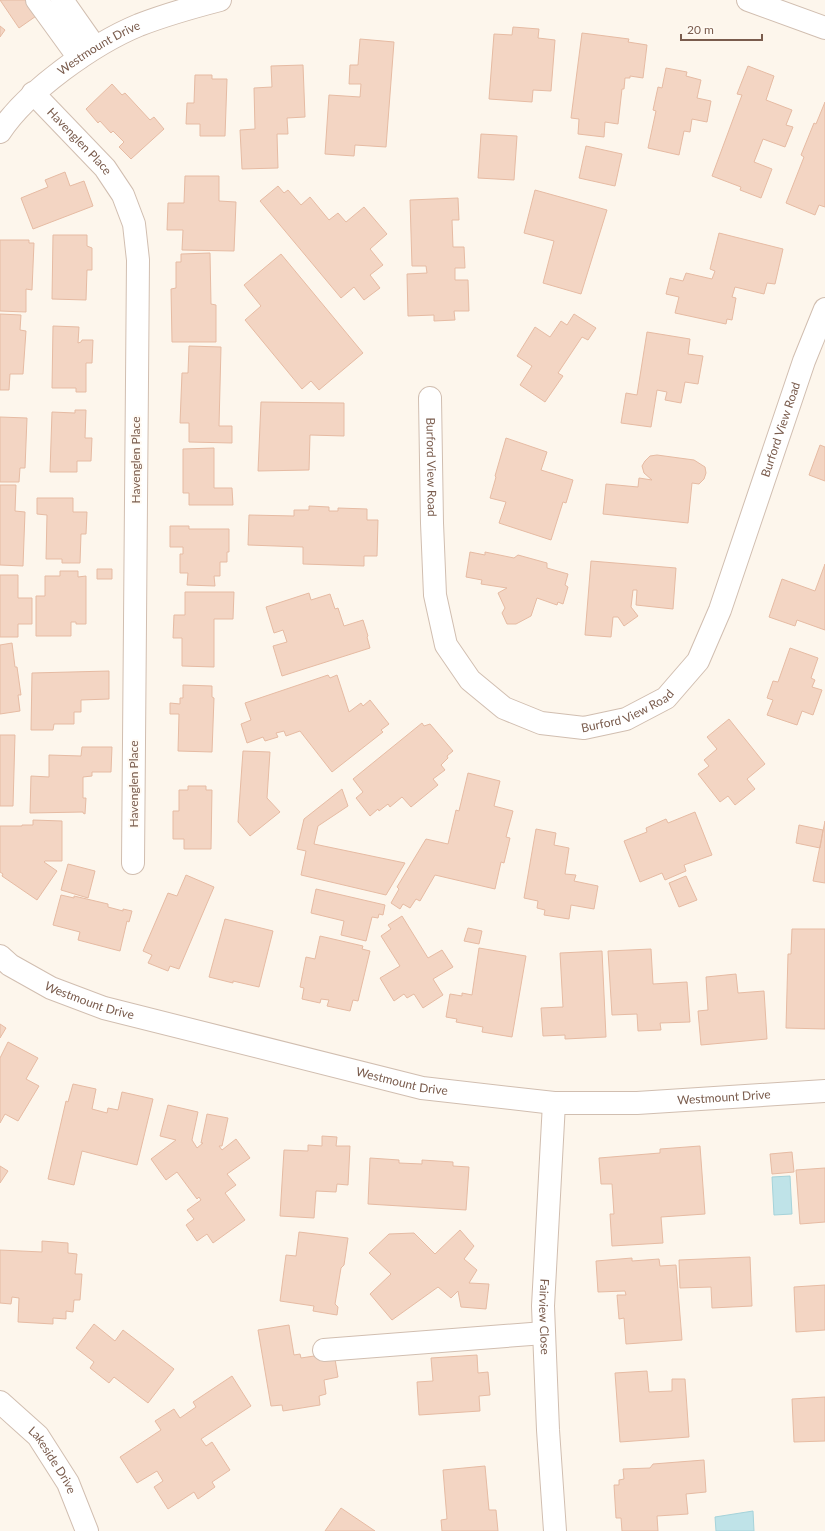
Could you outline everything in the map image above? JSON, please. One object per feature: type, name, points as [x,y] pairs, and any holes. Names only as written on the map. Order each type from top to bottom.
[{"type":"street","points":[[37,0],[87,53]]},
{"type":"street","points":[[62,0],[87,53]]},
{"type":"street","name":"Westmount Drive","points":[[0,132],[5,124],[34,93],[87,53],[138,25],[220,0]]},
{"type":"street","points":[[748,0],[825,28]]},
{"type":"street","name":"Havenglen Place","points":[[34,93],[105,168],[124,195],[134,224],[138,268],[133,863]]},
{"type":"street","name":"Burford View Road","points":[[430,398],[435,594],[446,645],[470,680],[504,708],[541,724],[584,728],[626,719],[666,698],[698,661],[720,610],[804,361],[825,309]]},
{"type":"street","name":"Westmount Drive","points":[[0,956],[10,965],[51,988],[104,1008],[422,1088],[554,1103],[637,1103],[825,1091]]},
{"type":"street","name":"Fairview Close","points":[[554,1103],[542,1306],[555,1531]]},
{"type":"street","points":[[324,1350],[544,1333]]},
{"type":"street","name":"Lakeside Drive","points":[[0,1402],[38,1436],[68,1483],[87,1531]]},
{"type":"water","points":[[790,1176],[792,1214],[774,1215],[772,1177]]},
{"type":"water","points":[[753,1511],[754,1531],[716,1531],[715,1517]]},
{"type":"building","points":[[0,0],[29,0],[39,14],[19,28]]},
{"type":"building","points":[[0,26],[5,30],[0,37]]},
{"type":"building","points":[[513,27],[539,29],[538,38],[555,40],[551,91],[533,90],[532,102],[489,99],[494,34],[512,35]]},
{"type":"building","points":[[582,33],[629,39],[628,42],[647,45],[643,78],[630,76],[630,78],[625,78],[624,89],[622,89],[618,124],[605,122],[604,137],[578,134],[579,119],[571,118]]},
{"type":"building","points":[[360,39],[394,42],[386,147],[355,145],[354,156],[325,154],[329,95],[360,97],[361,84],[349,84],[350,65],[358,65]]},
{"type":"building","points":[[303,65],[305,117],[287,118],[288,134],[277,134],[278,168],[242,169],[240,130],[255,129],[254,88],[272,87],[271,66]]},
{"type":"building","points":[[748,66],[774,76],[766,100],[792,110],[786,125],[793,127],[785,147],[763,139],[754,162],[772,169],[761,198],[740,190],[741,187],[712,176],[742,95],[737,94]]},
{"type":"building","points":[[666,68],[687,72],[686,76],[701,80],[697,98],[711,101],[707,122],[692,119],[690,132],[684,131],[679,155],[648,148],[656,111],[653,110],[658,87],[662,88]]},
{"type":"building","points":[[195,75],[212,75],[212,79],[227,79],[225,136],[200,136],[200,124],[186,124],[187,103],[194,103]]},
{"type":"building","points":[[112,84],[122,95],[125,93],[150,120],[154,117],[164,129],[131,159],[119,147],[124,142],[113,131],[111,133],[100,121],[98,123],[86,109]]},
{"type":"building","points":[[825,102],[825,207],[819,205],[815,215],[786,203],[804,157],[801,155],[814,123],[816,124]]},
{"type":"building","points":[[481,134],[517,136],[514,180],[478,178]]},
{"type":"building","points":[[586,146],[622,154],[615,186],[579,178]]},
{"type":"building","points":[[65,172],[70,186],[84,181],[93,206],[33,229],[21,198],[48,187],[45,180]]},
{"type":"building","points":[[185,176],[219,176],[219,201],[236,202],[234,251],[182,250],[183,230],[167,230],[168,203],[184,203]]},
{"type":"building","points":[[278,186],[284,193],[288,190],[301,205],[310,197],[329,220],[338,213],[346,222],[364,207],[387,234],[370,249],[383,265],[370,275],[380,288],[364,300],[354,287],[341,298],[260,201]]},
{"type":"building","points":[[535,190],[607,210],[581,294],[543,283],[554,241],[524,233]]},
{"type":"building","points":[[458,198],[459,220],[452,220],[453,247],[464,247],[465,268],[455,268],[455,280],[468,280],[469,311],[454,311],[455,320],[434,321],[434,315],[408,316],[407,274],[427,273],[426,266],[412,266],[410,200]]},
{"type":"building","points":[[719,233],[783,249],[775,284],[767,283],[764,294],[735,287],[732,297],[736,298],[732,320],[727,319],[726,324],[675,313],[679,297],[666,294],[670,278],[683,281],[686,273],[712,279],[715,271],[710,269]]},
{"type":"building","points":[[53,235],[87,235],[87,246],[92,248],[92,270],[87,270],[86,300],[52,299]]},
{"type":"building","points":[[0,240],[29,240],[29,243],[34,243],[32,290],[26,289],[26,312],[0,311]]},
{"type":"building","points":[[210,253],[211,304],[216,305],[216,342],[172,342],[171,289],[176,288],[176,262],[181,262],[181,254]]},
{"type":"building","points":[[281,254],[363,353],[319,390],[311,381],[302,389],[245,320],[261,306],[244,285]]},
{"type":"building","points":[[0,314],[21,315],[20,330],[26,331],[23,374],[10,374],[9,390],[0,390]]},
{"type":"building","points":[[574,314],[596,328],[588,340],[582,337],[558,373],[563,376],[545,402],[520,385],[532,366],[517,356],[535,327],[550,337],[561,321],[567,325]]},
{"type":"building","points":[[53,326],[79,327],[78,343],[82,340],[93,340],[92,363],[86,363],[86,392],[76,392],[76,388],[52,388]]},
{"type":"building","points":[[647,332],[690,339],[688,354],[703,356],[698,384],[685,382],[681,403],[665,400],[667,392],[657,390],[651,427],[621,423],[626,393],[637,395]]},
{"type":"building","points":[[189,346],[221,347],[219,426],[232,426],[232,443],[189,442],[189,423],[180,423],[182,373],[188,373]]},
{"type":"building","points":[[261,402],[344,403],[344,436],[310,435],[309,470],[258,471]]},
{"type":"building","points":[[75,410],[86,410],[85,438],[92,438],[91,461],[77,461],[77,472],[50,472],[52,412],[75,413]]},
{"type":"building","points":[[0,417],[27,418],[25,468],[20,468],[19,482],[0,482]]},
{"type":"building","points":[[506,438],[547,452],[541,470],[573,480],[566,503],[563,502],[551,540],[499,523],[506,502],[490,498]]},
{"type":"building","points":[[820,445],[825,447],[825,481],[809,475]]},
{"type":"building","points":[[214,448],[214,488],[232,488],[233,505],[189,505],[189,493],[183,493],[183,449]]},
{"type":"building","points":[[657,455],[694,460],[705,467],[706,473],[704,479],[699,484],[692,483],[688,523],[603,514],[606,484],[638,487],[639,478],[652,480],[644,473],[642,466],[650,456]]},
{"type":"building","points":[[0,485],[16,485],[15,511],[25,512],[23,566],[0,565]]},
{"type":"building","points":[[37,498],[73,498],[73,512],[87,512],[86,534],[81,534],[80,563],[62,563],[62,559],[46,559],[47,515],[37,514]]},
{"type":"building","points":[[309,506],[329,507],[329,511],[338,511],[338,508],[367,509],[367,520],[378,520],[377,556],[364,556],[364,566],[303,564],[303,547],[248,545],[249,515],[294,516],[294,510],[309,510]]},
{"type":"building","points":[[170,526],[189,526],[189,529],[229,529],[229,552],[227,552],[227,562],[220,562],[220,576],[214,576],[215,586],[187,585],[188,573],[180,573],[180,554],[183,554],[183,547],[170,547]]},
{"type":"building","points":[[470,552],[485,555],[485,552],[514,558],[518,555],[547,563],[547,568],[568,574],[565,585],[568,587],[563,604],[558,602],[557,605],[537,598],[531,616],[516,624],[507,624],[502,613],[505,608],[498,593],[507,588],[481,584],[482,580],[466,577]]},
{"type":"building","points":[[591,561],[676,568],[673,609],[636,605],[637,590],[633,590],[631,607],[638,616],[624,626],[618,617],[613,617],[611,637],[585,635]]},
{"type":"building","points":[[825,564],[825,630],[797,620],[795,626],[769,617],[782,579],[815,591]]},
{"type":"building","points":[[97,569],[112,569],[112,579],[97,579]]},
{"type":"building","points":[[60,571],[78,571],[78,577],[86,576],[86,624],[76,624],[76,622],[71,622],[71,636],[36,636],[36,596],[45,596],[45,576],[60,576]]},
{"type":"building","points":[[0,575],[18,575],[18,598],[32,598],[32,624],[18,624],[18,637],[0,637]]},
{"type":"building","points":[[185,592],[234,592],[233,619],[214,619],[214,667],[182,666],[182,638],[173,638],[174,615],[185,615]]},
{"type":"building","points":[[309,593],[311,600],[330,594],[335,609],[338,608],[344,626],[363,620],[370,648],[282,676],[273,646],[287,642],[283,630],[274,633],[266,607]]},
{"type":"building","points":[[12,643],[21,695],[18,695],[20,711],[0,714],[0,645]]},
{"type":"building","points":[[790,648],[818,658],[811,678],[815,680],[812,687],[822,690],[813,715],[802,711],[797,725],[767,715],[773,700],[767,698],[773,681],[778,682]]},
{"type":"building","points":[[109,671],[109,699],[81,700],[81,712],[74,712],[74,724],[54,724],[53,730],[31,730],[32,673]]},
{"type":"building","points":[[328,675],[330,678],[337,675],[349,712],[361,703],[363,706],[370,700],[389,724],[381,730],[383,732],[332,772],[300,731],[286,736],[284,731],[276,733],[278,737],[265,741],[263,737],[247,743],[241,724],[251,720],[245,703]]},
{"type":"building","points":[[183,685],[212,686],[212,697],[214,698],[212,752],[178,751],[179,714],[170,714],[170,703],[180,704],[180,698],[183,698]]},
{"type":"building","points":[[729,719],[765,764],[747,779],[755,789],[735,805],[728,796],[720,802],[698,774],[709,766],[704,760],[717,749],[707,737]]},
{"type":"building","points":[[422,723],[424,726],[430,724],[453,751],[447,756],[448,758],[441,765],[445,770],[433,779],[438,785],[411,807],[402,797],[390,807],[388,804],[379,811],[378,809],[370,816],[356,798],[363,792],[353,779]]},
{"type":"building","points":[[0,735],[15,735],[13,806],[0,806]]},
{"type":"building","points":[[82,747],[112,747],[111,772],[92,772],[92,776],[83,777],[83,798],[86,798],[85,814],[83,812],[30,813],[31,776],[49,777],[49,755],[81,756]]},
{"type":"building","points":[[243,751],[270,752],[267,798],[280,812],[250,836],[238,822]]},
{"type":"building","points":[[468,773],[500,781],[494,806],[513,811],[506,837],[510,838],[504,863],[501,862],[495,889],[435,875],[420,901],[416,899],[410,908],[403,904],[400,909],[391,903],[399,889],[397,887],[426,839],[448,844],[456,810],[459,811]]},
{"type":"building","points":[[188,786],[206,786],[206,790],[212,790],[211,849],[184,849],[184,839],[173,839],[173,811],[179,811],[179,790],[188,790]]},
{"type":"building","points":[[342,789],[348,806],[318,826],[314,844],[405,863],[386,895],[301,875],[306,851],[297,849],[304,819]]},
{"type":"building","points":[[695,812],[712,855],[684,865],[686,871],[665,880],[662,873],[640,882],[624,841],[647,832],[646,828],[666,819],[668,823]]},
{"type":"building","points":[[33,820],[62,821],[62,861],[44,862],[57,871],[37,900],[2,876],[3,874],[0,872],[0,826],[33,825]]},
{"type":"building","points":[[825,821],[825,883],[813,881]]},
{"type":"building","points":[[799,825],[823,830],[820,848],[796,843]]},
{"type":"building","points":[[536,829],[556,833],[554,845],[569,848],[565,874],[576,875],[574,881],[598,886],[594,909],[571,905],[569,919],[544,915],[545,910],[537,908],[538,901],[524,898]]},
{"type":"building","points":[[68,864],[95,871],[88,898],[61,890]]},
{"type":"building","points":[[186,875],[214,887],[179,969],[170,966],[168,971],[148,963],[152,955],[143,951],[168,893],[177,896]]},
{"type":"building","points":[[686,876],[697,900],[679,907],[669,883]]},
{"type":"building","points":[[316,889],[385,905],[383,915],[379,914],[378,918],[372,917],[366,941],[341,935],[344,921],[311,913]]},
{"type":"building","points":[[61,895],[74,898],[74,896],[108,904],[108,907],[123,911],[123,909],[132,911],[129,922],[127,921],[120,951],[78,940],[80,932],[53,925]]},
{"type":"building","points":[[402,916],[428,958],[442,950],[453,967],[433,979],[443,995],[423,1008],[414,994],[407,998],[404,994],[394,1001],[380,978],[400,966],[381,936],[391,929],[388,925]]},
{"type":"building","points":[[225,919],[273,931],[259,987],[209,977]]},
{"type":"building","points":[[468,928],[482,931],[479,944],[464,941]]},
{"type":"building","points":[[792,929],[825,929],[825,1029],[786,1028],[788,954],[791,954]]},
{"type":"building","points":[[320,936],[363,946],[362,949],[370,951],[358,1001],[353,1000],[350,1011],[327,1006],[329,1000],[321,999],[320,1003],[302,999],[304,988],[300,987],[306,957],[315,959]]},
{"type":"building","points":[[479,948],[526,956],[512,1037],[482,1032],[483,1027],[456,1022],[457,1019],[446,1017],[450,994],[462,996],[462,993],[472,995]]},
{"type":"building","points":[[651,949],[653,984],[687,982],[690,1022],[660,1023],[661,1030],[638,1031],[637,1014],[612,1015],[608,951]]},
{"type":"building","points":[[602,951],[606,1037],[565,1039],[565,1035],[543,1036],[541,1008],[563,1007],[560,953]]},
{"type":"building","points":[[736,974],[738,993],[764,991],[767,1039],[701,1045],[698,1011],[708,1010],[706,977]]},
{"type":"building","points":[[0,1024],[6,1028],[0,1038]]},
{"type":"building","points":[[8,1042],[38,1058],[26,1079],[39,1086],[18,1121],[5,1114],[0,1123],[0,1058]]},
{"type":"building","points":[[73,1084],[96,1089],[92,1109],[107,1113],[108,1108],[118,1110],[122,1092],[153,1099],[137,1165],[82,1151],[74,1185],[48,1179],[66,1101],[68,1102]]},
{"type":"building","points":[[168,1105],[198,1112],[192,1140],[197,1148],[203,1143],[201,1143],[207,1114],[228,1118],[222,1146],[219,1146],[222,1150],[236,1139],[250,1158],[227,1174],[236,1185],[225,1193],[245,1220],[213,1243],[207,1234],[197,1241],[186,1225],[194,1219],[187,1210],[201,1200],[199,1197],[197,1199],[177,1172],[166,1180],[151,1159],[176,1140],[160,1136]]},
{"type":"building","points":[[322,1136],[337,1137],[336,1146],[350,1146],[348,1185],[337,1184],[336,1192],[316,1191],[314,1218],[280,1216],[284,1150],[308,1151],[308,1145],[322,1146]]},
{"type":"building","points":[[700,1146],[705,1214],[661,1217],[663,1243],[612,1246],[610,1214],[614,1214],[612,1184],[601,1184],[599,1158],[660,1153],[660,1149]]},
{"type":"building","points":[[792,1152],[794,1172],[772,1174],[770,1154]]},
{"type":"building","points":[[370,1158],[399,1160],[399,1163],[422,1164],[422,1160],[453,1162],[453,1166],[469,1167],[466,1210],[368,1204]]},
{"type":"building","points":[[0,1166],[8,1171],[0,1183]]},
{"type":"building","points":[[825,1168],[825,1222],[800,1224],[796,1170]]},
{"type":"building","points":[[460,1230],[474,1246],[464,1259],[477,1270],[469,1283],[489,1284],[486,1309],[461,1307],[458,1291],[451,1298],[438,1287],[392,1320],[370,1294],[391,1274],[369,1253],[389,1234],[414,1233],[435,1254]]},
{"type":"building","points":[[299,1232],[348,1238],[344,1265],[341,1268],[335,1304],[338,1307],[337,1315],[313,1311],[314,1306],[280,1301],[286,1255],[296,1256]]},
{"type":"building","points":[[42,1241],[68,1243],[68,1253],[77,1254],[75,1274],[82,1274],[80,1300],[74,1300],[73,1312],[66,1311],[66,1319],[53,1318],[53,1324],[18,1322],[19,1298],[12,1297],[11,1304],[0,1303],[0,1250],[42,1252]]},
{"type":"building","points":[[750,1257],[752,1306],[712,1308],[711,1287],[680,1288],[679,1260]]},
{"type":"building","points":[[632,1258],[632,1261],[659,1259],[660,1266],[676,1265],[682,1340],[626,1344],[624,1318],[619,1319],[617,1295],[626,1295],[625,1291],[598,1292],[596,1261]]},
{"type":"building","points":[[825,1285],[825,1330],[796,1332],[794,1287]]},
{"type":"building","points":[[94,1324],[115,1341],[123,1330],[174,1369],[148,1403],[114,1377],[109,1383],[90,1368],[94,1362],[76,1348]]},
{"type":"building","points":[[289,1325],[294,1355],[300,1354],[301,1358],[334,1353],[338,1377],[324,1380],[326,1394],[319,1396],[320,1405],[283,1411],[282,1405],[271,1406],[258,1330]]},
{"type":"building","points":[[477,1355],[478,1373],[488,1372],[490,1395],[479,1396],[480,1411],[419,1415],[417,1382],[433,1381],[431,1358]]},
{"type":"building","points":[[647,1371],[649,1392],[672,1391],[672,1379],[685,1379],[689,1437],[620,1442],[615,1373]]},
{"type":"building","points":[[232,1376],[251,1406],[201,1439],[206,1446],[212,1442],[230,1470],[212,1482],[215,1487],[198,1499],[194,1492],[168,1509],[154,1487],[163,1481],[157,1471],[137,1483],[120,1457],[161,1430],[155,1421],[174,1409],[180,1418],[196,1407],[193,1402]]},
{"type":"building","points":[[825,1397],[825,1441],[794,1442],[792,1399]]},
{"type":"building","points":[[704,1460],[706,1492],[686,1494],[688,1514],[657,1516],[658,1531],[622,1531],[621,1518],[616,1518],[614,1485],[619,1485],[619,1480],[624,1479],[623,1469],[650,1468],[653,1464]]},
{"type":"building","points":[[485,1466],[489,1510],[496,1510],[498,1531],[442,1531],[441,1520],[447,1519],[443,1470]]},
{"type":"building","points":[[341,1508],[375,1531],[325,1531]]}]
